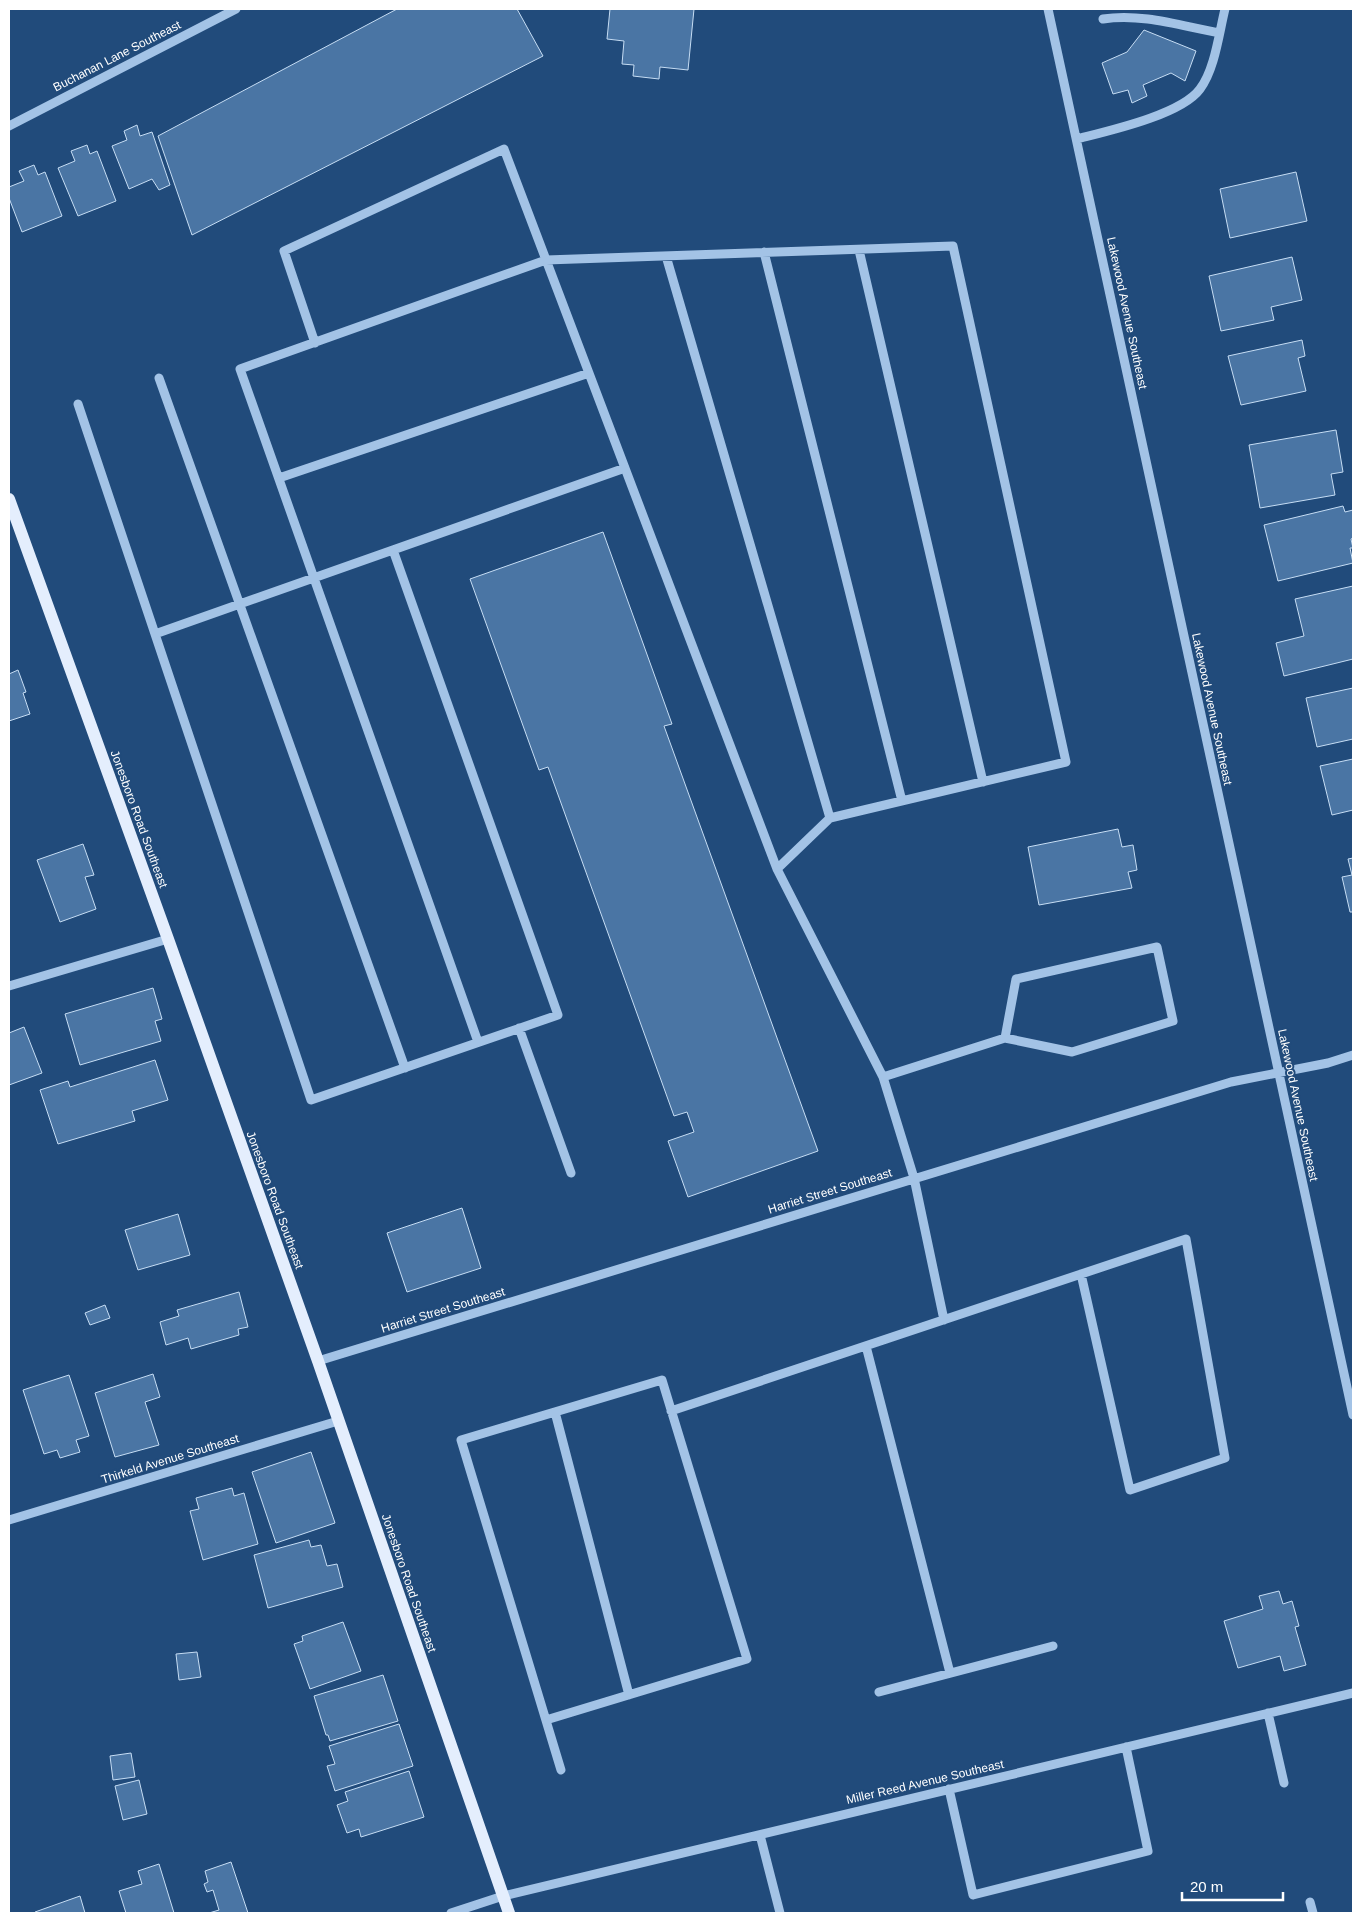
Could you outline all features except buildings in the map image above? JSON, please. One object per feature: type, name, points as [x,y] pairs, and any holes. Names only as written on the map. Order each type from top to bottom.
[{"type":"main road","name":"Jonesboro Road Southeast","points":[[9,499],[318,1361],[508,1913]]},
{"type":"street","name":"Buchanan Lane Southeast","points":[[9,126],[236,9]]},
{"type":"street","name":"Lakewood Avenue Southeast","points":[[1048,9],[1353,1415]]},
{"type":"street","points":[[1077,139],[1112,130],[1158,114],[1184,102],[1199,90],[1209,70],[1225,9]]},
{"type":"street","points":[[1103,19],[1122,16],[1142,18],[1219,33]]},
{"type":"street","points":[[315,343],[284,251],[504,149],[777,869],[883,1077],[914,1178],[944,1320]]},
{"type":"street","points":[[478,1042],[240,369],[546,260],[953,246],[1066,762],[830,818],[777,869]]},
{"type":"street","points":[[859,250],[983,782]]},
{"type":"street","points":[[764,252],[902,801]]},
{"type":"street","points":[[666,256],[830,818]]},
{"type":"street","points":[[279,478],[589,373]]},
{"type":"street","points":[[159,378],[405,1068]]},
{"type":"street","points":[[78,404],[310,1100],[558,1015],[393,550]]},
{"type":"street","points":[[155,634],[625,468]]},
{"type":"street","points":[[9,986],[168,939]]},
{"type":"street","points":[[883,1077],[1005,1038],[1072,1052],[1173,1021],[1157,947],[1016,979],[1005,1038]]},
{"type":"street","points":[[520,1028],[571,1174]]},
{"type":"street","name":"Harriet Street Southeast","points":[[318,1361],[1231,1082],[1328,1063],[1353,1055]]},
{"type":"street","points":[[671,1410],[1186,1239],[1225,1458],[1130,1490],[1081,1274]]},
{"type":"street","points":[[866,1346],[950,1673]]},
{"type":"street","points":[[546,1720],[747,1659],[662,1380],[461,1440],[561,1770]]},
{"type":"street","points":[[555,1412],[629,1695]]},
{"type":"street","name":"Thirkeld Avenue Southeast","points":[[9,1520],[338,1421]]},
{"type":"street","points":[[879,1692],[1053,1646]]},
{"type":"street","name":"Miller Reed Avenue Southeast","points":[[451,1913],[503,1896],[1353,1693]]},
{"type":"street","points":[[1268,1714],[1284,1783]]},
{"type":"street","points":[[949,1790],[973,1895],[1148,1851],[1126,1747]]},
{"type":"street","points":[[760,1834],[780,1913]]},
{"type":"street","points":[[1310,1902],[1313,1913]]}]
